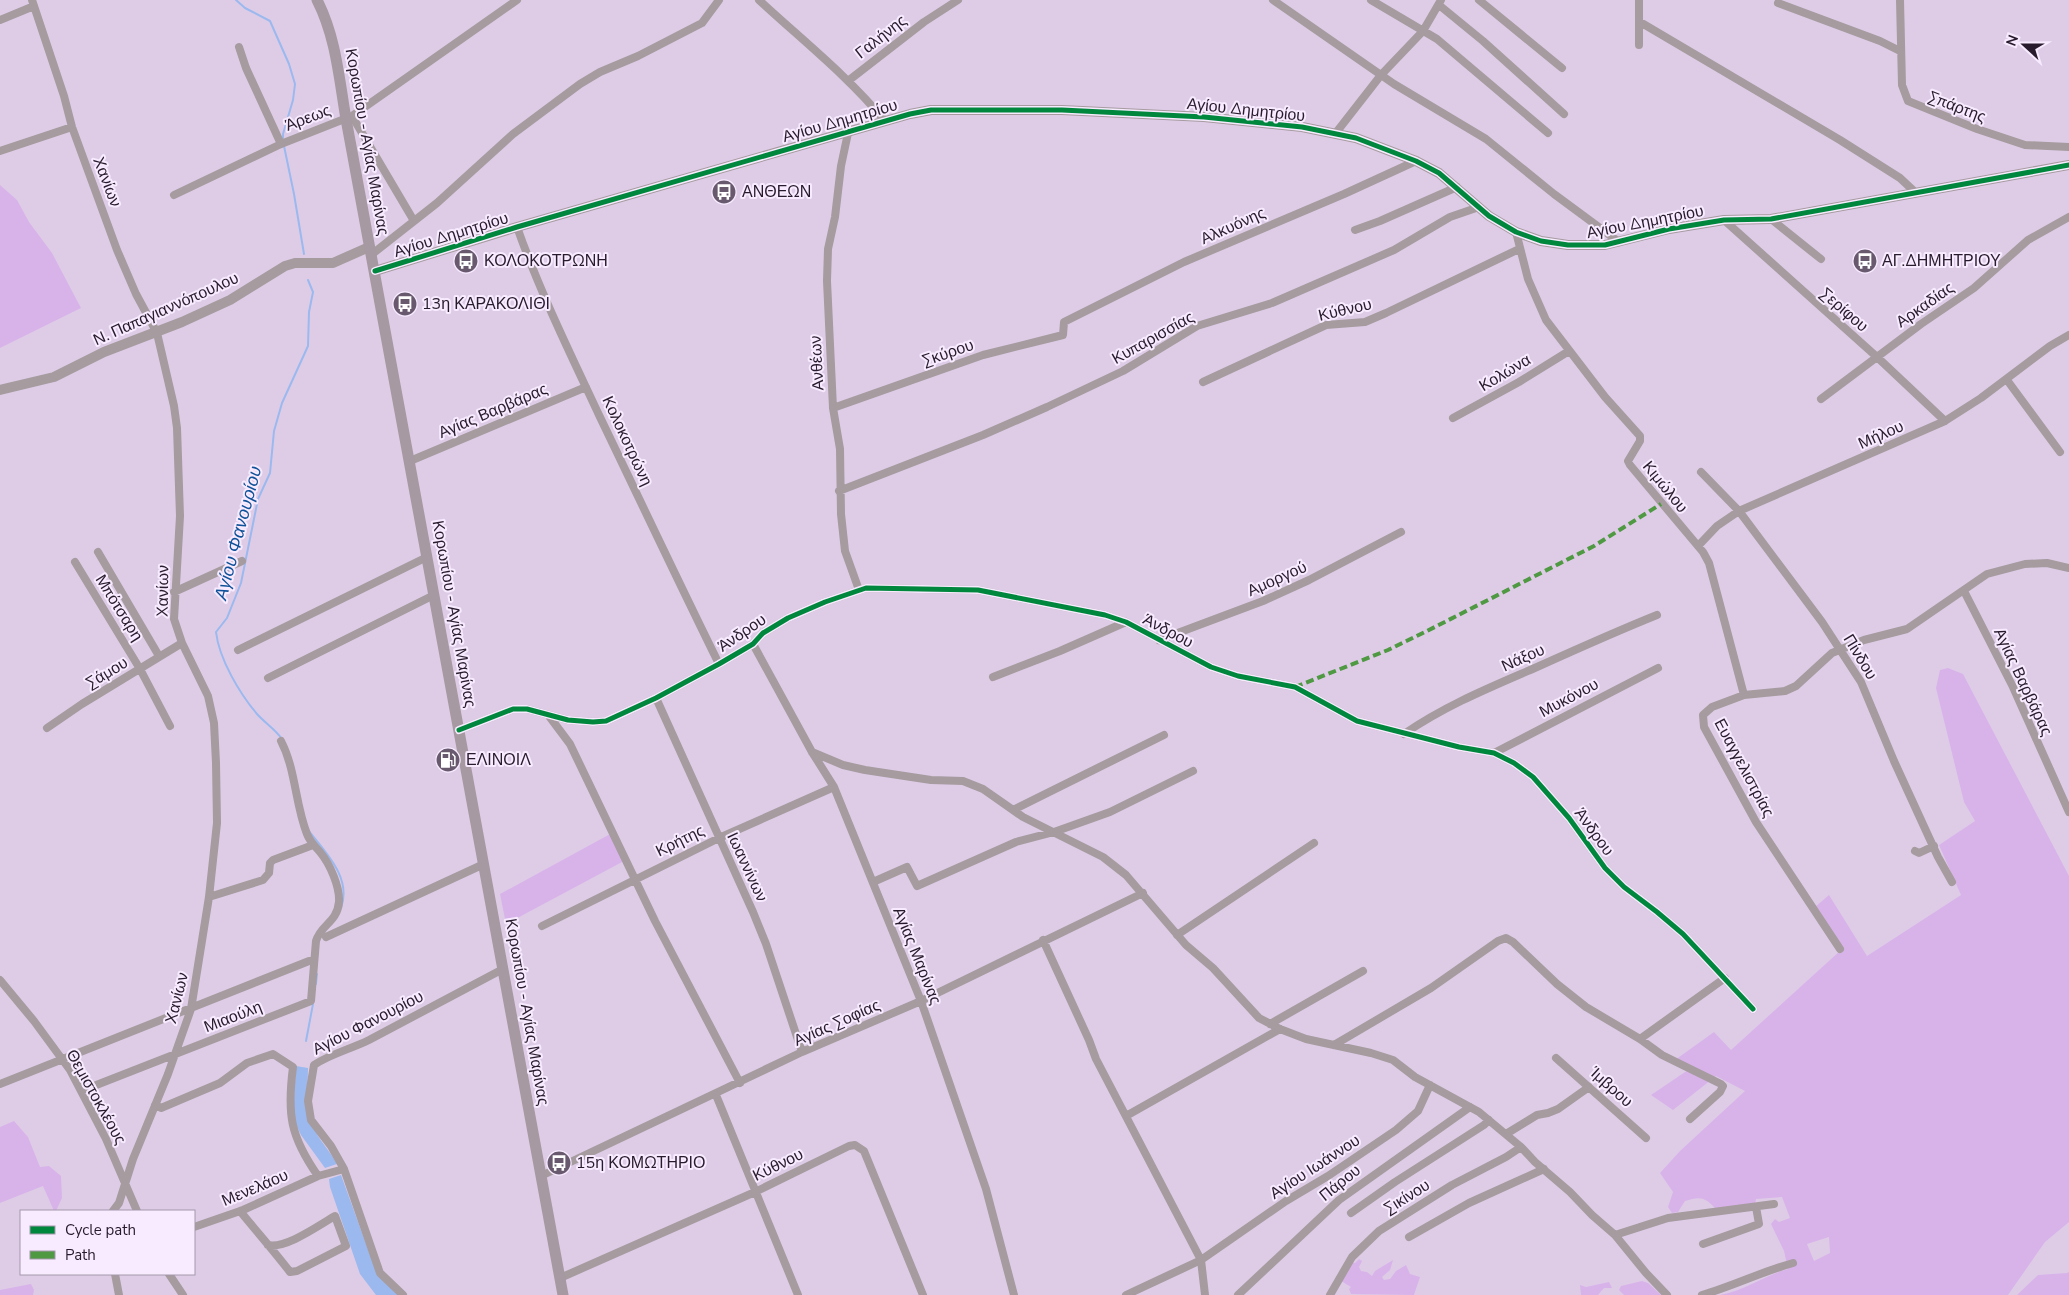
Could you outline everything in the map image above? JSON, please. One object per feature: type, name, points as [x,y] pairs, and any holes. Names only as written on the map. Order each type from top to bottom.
[{"type":"main road","name":"Κορωπίου - Αγίας Μαρίνας","points":[[317,0],[334,46],[349,118],[370,251],[563,1295]]},
{"type":"street","name":"Άρεως","points":[[174,195],[285,142],[349,118],[517,0]]},
{"type":"street","points":[[370,251],[437,204],[513,134],[580,84],[600,72],[638,56],[702,23],[719,0]]},
{"type":"street","points":[[759,0],[848,81],[885,121]]},
{"type":"street","name":"Γαλήνης","points":[[848,81],[924,22],[958,0]]},
{"type":"street","points":[[1272,0],[1381,75],[1486,139],[1554,194],[1620,242]]},
{"type":"street","points":[[1370,0],[1437,39],[1548,133]]},
{"type":"street","points":[[1479,0],[1562,68]]},
{"type":"street","points":[[1639,0],[1639,45]]},
{"type":"street","name":"Σπάρτης","points":[[1900,0],[1902,85],[1908,101],[1976,129],[2025,145],[2069,146]]},
{"type":"street","points":[[1335,134],[1381,75],[1423,31],[1440,2],[1564,114]]},
{"type":"street","points":[[0,20],[33,3]]},
{"type":"street","name":"Χανίων","points":[[33,3],[72,127],[117,250],[136,294],[157,332],[174,406],[177,428],[180,516],[174,592],[174,619],[182,643],[208,696],[214,723],[217,800],[210,896],[191,1009],[133,1159],[119,1203],[114,1210]]},
{"type":"street","points":[[1778,3],[1900,50]]},
{"type":"street","points":[[1640,22],[1855,150],[1900,178],[1916,193]]},
{"type":"street","points":[[239,47],[246,68],[285,142]]},
{"type":"street","name":"Αγίου Δημητρίου","points":[[375,272],[517,227],[885,121],[931,110],[1062,110],[1204,117],[1302,127],[1356,138],[1416,161],[1440,173],[1488,216],[1516,232],[1541,241],[1573,246],[1591,246],[1620,242],[1669,229],[1724,220],[1770,219],[2069,165]]},
{"type":"street","points":[[349,118],[414,221]]},
{"type":"street","points":[[0,151],[72,127]]},
{"type":"street","name":"Ανθέων","points":[[848,132],[827,261],[833,408],[840,449],[839,491],[845,551],[859,590]]},
{"type":"street","name":"Αλκυόνης","points":[[1064,322],[1184,262],[1344,194],[1416,161]]},
{"type":"street","points":[[1355,230],[1457,187]]},
{"type":"street","name":"Κυπαρισσίας","points":[[839,491],[983,436],[1047,408],[1123,371],[1197,326],[1272,303],[1394,250],[1450,217],[1479,207]]},
{"type":"street","name":"Αρκαδίας","points":[[1821,398],[1928,319],[1974,288],[2028,240],[2069,217]]},
{"type":"street","points":[[1770,219],[1821,259]]},
{"type":"street","name":"Σερίφου","points":[[1724,220],[1877,357],[1945,421]]},
{"type":"street","name":"Κολοκοτρώνη","points":[[517,227],[530,265],[586,387],[719,664]]},
{"type":"street","name":"Κιμώλου","points":[[1516,232],[1528,279],[1546,320],[1604,397],[1640,436],[1640,441],[1628,461],[1630,465],[1698,546],[1709,563],[1744,695]]},
{"type":"street","name":"Κύθνου","points":[[1203,382],[1326,325],[1365,322],[1386,314],[1519,249]]},
{"type":"street","name":"Ν. Παπαγιαννόπουλου","points":[[0,390],[54,377],[104,352],[157,332],[230,300],[285,266],[295,263],[333,263],[370,251]]},
{"type":"street","name":"Σκύρου","points":[[833,408],[983,355],[1063,334],[1064,322]]},
{"type":"street","name":"Μήλου","points":[[1698,546],[1717,526],[1739,512],[1945,421],[2007,380],[2050,346],[2069,335]]},
{"type":"street","name":"Κολώνα","points":[[1453,418],[1519,382],[1569,351]]},
{"type":"street","points":[[2007,380],[2060,452]]},
{"type":"street","name":"Αγίας Βαρβάρας","points":[[410,461],[586,387]]},
{"type":"street","name":"Πίνδου","points":[[1701,472],[1739,512],[1840,649],[1861,682],[1952,882]]},
{"type":"street","name":"Αμοργού","points":[[1159,640],[1263,601],[1309,580],[1401,532]]},
{"type":"street","points":[[98,552],[159,656]]},
{"type":"street","points":[[238,650],[427,557]]},
{"type":"street","name":"Μπότσαρη","points":[[75,562],[140,669],[170,726]]},
{"type":"street","points":[[174,592],[242,562]]},
{"type":"street","name":"Ευαγγελιστρίας","points":[[1840,949],[1756,822],[1704,727],[1702,720],[1706,711],[1744,695],[1785,691],[1796,686],[1840,649],[1864,640],[1907,629],[1987,574],[2025,564],[2048,563],[2069,568]]},
{"type":"street","name":"Άνδρου","points":[[459,730],[513,709],[527,708],[568,720],[606,721],[656,698],[719,664],[754,644],[763,633],[788,618],[866,588],[978,590],[1105,614],[1126,622],[1211,667],[1238,676],[1295,687],[1357,721],[1459,747],[1494,753],[1514,763],[1533,777],[1569,818],[1605,868],[1683,934],[1753,1009]]},
{"type":"street","name":"Αγίας Βαρβάρας","points":[[1964,591],[2013,687],[2069,812]]},
{"type":"street","points":[[268,678],[434,595]]},
{"type":"street","name":"Νάξου","points":[[1404,734],[1424,720],[1469,696],[1657,615]]},
{"type":"street","points":[[993,677],[1060,651],[1126,622]]},
{"type":"street","name":"Σάμου","points":[[47,728],[182,643]]},
{"type":"street","name":"Αγίας Μαρίνας","points":[[754,644],[812,752],[834,787],[921,1001],[986,1189],[1014,1295]]},
{"type":"street","name":"Μυκόνου","points":[[1494,753],[1658,668]]},
{"type":"street","name":"Ιωαννίνων","points":[[656,698],[766,944],[802,1052]]},
{"type":"street","points":[[549,716],[570,744],[634,879],[740,1083]]},
{"type":"street","points":[[1013,810],[1164,735]]},
{"type":"street","points":[[0,1084],[309,961],[314,961],[318,935],[333,919],[339,901],[338,889],[322,854],[313,845],[307,833],[297,799],[290,761],[281,741]]},
{"type":"street","points":[[812,752],[843,765],[866,770],[931,780],[963,781],[983,789],[1023,817],[1103,858],[1126,875],[1177,935],[1213,968],[1260,1018],[1280,1029],[1306,1039],[1391,1059],[1413,1076],[1470,1107],[1521,1146],[1614,1235],[1656,1285],[1667,1295]]},
{"type":"street","points":[[873,882],[907,868],[917,886],[1016,842],[1054,832],[1110,812],[1193,771]]},
{"type":"street","name":"Κρήτης","points":[[542,926],[719,838],[834,787]]},
{"type":"street","points":[[1177,935],[1314,843]]},
{"type":"street","points":[[210,896],[263,880],[273,860],[313,845]]},
{"type":"street","points":[[1915,851],[1919,853],[1934,846]]},
{"type":"street","points":[[326,937],[484,864]]},
{"type":"street","name":"Αγίας Σοφίας","points":[[541,1176],[716,1095],[802,1052],[921,1001],[1143,893]]},
{"type":"street","points":[[1334,1045],[1431,988],[1498,940],[1506,938],[1513,942],[1557,984],[1586,1007],[1640,1039],[1662,1055],[1721,1084],[1723,1086],[1720,1092],[1690,1119]]},
{"type":"street","points":[[1043,940],[1096,1059],[1201,1260],[1205,1295]]},
{"type":"street","name":"Μιαούλη","points":[[81,1091],[311,1001],[314,961]]},
{"type":"street","name":"Αγίου Φανουρίου","points":[[403,1295],[384,1279],[377,1267],[331,1146],[311,1120],[308,1100],[314,1065],[324,1057],[347,1050],[369,1040],[503,969]]},
{"type":"street","points":[[1270,1024],[1363,971]]},
{"type":"street","points":[[1640,1039],[1725,978]]},
{"type":"street","name":"Θεμιστοκλέους","points":[[0,980],[31,1016],[70,1070],[106,1139],[136,1210]]},
{"type":"street","points":[[1126,1116],[1280,1029]]},
{"type":"street","points":[[155,1105],[161,1108],[220,1083],[247,1063],[269,1054],[281,1057],[293,1067],[289,1099],[290,1117],[295,1133],[318,1176]]},
{"type":"street","name":"Ίμβρου","points":[[1556,1058],[1646,1138]]},
{"type":"street","name":"Αγίου Ιωάννου","points":[[1126,1295],[1201,1260],[1282,1204],[1396,1130],[1418,1111],[1430,1085]]},
{"type":"street","points":[[1506,1134],[1537,1115],[1548,1114],[1558,1109],[1589,1088]]},
{"type":"street","points":[[716,1095],[798,1295]]},
{"type":"street","name":"Πάρου","points":[[1238,1295],[1339,1200],[1470,1107]]},
{"type":"street","points":[[1351,1213],[1489,1120]]},
{"type":"street","name":"Κύθνου","points":[[560,1278],[755,1192],[849,1146],[860,1147],[864,1151],[923,1295]]},
{"type":"street","name":"Σικίνου","points":[[1330,1295],[1352,1257],[1379,1230],[1452,1185],[1521,1146]]},
{"type":"street","name":"Μενελάου","points":[[195,1227],[240,1211],[318,1176],[341,1169]]},
{"type":"street","points":[[1409,1237],[1469,1203],[1544,1169]]},
{"type":"street","points":[[1614,1235],[1668,1218],[1774,1204]]},
{"type":"street","points":[[1702,1244],[1759,1224],[1756,1207]]},
{"type":"street","points":[[240,1211],[268,1245],[293,1273],[346,1246],[335,1216],[288,1242],[274,1247],[268,1245]]},
{"type":"street","points":[[1702,1295],[1764,1272],[1792,1264]]},
{"type":"street","points":[[115,1275],[119,1295]]},
{"type":"street","points":[[170,1275],[183,1295]]},
{"type":"shaded area","points":[[0,185],[17,200],[29,222],[52,253],[81,308],[0,348]]},
{"type":"shaded area","points":[[1948,668],[1963,674],[2069,876],[2069,1222],[2045,1242],[2008,1295],[1720,1295],[1738,1290],[1788,1269],[1784,1251],[1771,1224],[1775,1219],[1779,1222],[1790,1218],[1782,1197],[1756,1199],[1755,1204],[1716,1209],[1709,1202],[1695,1198],[1685,1201],[1678,1212],[1672,1213],[1668,1207],[1673,1192],[1660,1173],[1680,1151],[1745,1091],[1716,1076],[1673,1110],[1651,1095],[1691,1068],[1675,1060],[1714,1032],[1731,1050],[1841,950],[1815,907],[1829,895],[1867,956],[1961,895],[1939,845],[1975,821],[1964,802],[1936,688],[1940,670]],"holes":[[[1829,1237],[1830,1253],[1814,1261],[1807,1244]]]},
{"type":"shaded area","points":[[612,833],[624,861],[506,924],[500,894]]},
{"type":"shaded area","points":[[14,1121],[28,1137],[40,1167],[49,1166],[61,1176],[62,1198],[56,1210],[54,1210],[43,1186],[0,1203],[0,1127]]},
{"type":"shaded area","points":[[1359,1259],[1362,1261],[1359,1267],[1361,1271],[1367,1272],[1372,1276],[1375,1271],[1393,1260],[1390,1270],[1382,1277],[1384,1280],[1390,1279],[1396,1271],[1406,1265],[1410,1274],[1420,1277],[1414,1295],[1351,1294],[1349,1289],[1351,1287],[1341,1281],[1348,1272],[1350,1262],[1355,1263]]},
{"type":"shaded area","points":[[2069,1272],[2069,1295],[2017,1295],[2038,1275]]},
{"type":"shaded area","points":[[1642,1281],[1648,1283],[1661,1295],[1624,1295],[1619,1290],[1621,1286]]},
{"type":"shaded area","points":[[1609,1282],[1612,1288],[1604,1288],[1598,1295],[1581,1295],[1580,1285],[1586,1287]]},
{"type":"shaded area","points":[[31,1284],[34,1290],[33,1295],[0,1295],[0,1290]]},
{"type":"water","points":[[296,1066],[308,1068],[307,1098],[310,1120],[315,1132],[337,1164],[325,1168],[301,1135],[293,1119]]},
{"type":"water","points":[[341,1175],[374,1266],[399,1295],[376,1295],[360,1274],[330,1187],[329,1179]]},
{"type":"waterway","name":"Αγίου Φανουρίου","points":[[236,0],[245,8],[270,21],[289,64],[295,84],[293,100],[283,134],[283,142]]},
{"type":"waterway","name":"Αγίου Φανουρίου","points":[[284,146],[304,254]]},
{"type":"waterway","name":"Αγίου Φανουρίου","points":[[282,739],[257,714],[237,686],[221,653],[216,632],[227,618],[241,583],[258,499],[270,473],[274,431],[282,403],[308,346],[309,312],[313,292],[308,280]]},
{"type":"waterway","name":"Αγίου Φανουρίου","points":[[309,831],[336,866],[343,886],[341,908]]},
{"type":"waterway","name":"Αγίου Φανουρίου","points":[[316,984],[317,974]]},
{"type":"waterway","name":"Αγίου Φανουρίου","points":[[306,1041],[313,1004]]},
{"type":"marked path","points":[[1295,687],[1388,650],[1427,631],[1594,546],[1661,504]]},
{"type":"cycle path","points":[[375,271],[517,227],[910,114],[931,110],[1062,110],[1204,117],[1302,127],[1356,138],[1416,161],[1439,173],[1489,216],[1516,232],[1541,241],[1568,245],[1605,245],[1669,229],[1724,220],[1771,219],[2069,165]]},
{"type":"cycle path","points":[[459,730],[513,709],[527,709],[568,720],[606,721],[656,698],[719,664],[753,644],[763,633],[788,618],[825,602],[866,588],[978,590],[1105,615],[1126,622],[1211,667],[1238,676],[1295,687],[1357,721],[1459,747],[1494,753],[1514,763],[1533,777],[1569,818],[1605,868],[1624,887],[1683,934],[1753,1009]]},
{"type":"place","name":"ΑΝΘΕΩΝ","points":[[724,192]]},
{"type":"place","name":"ΚΟΛΟΚΟΤΡΩΝΗ","points":[[466,261]]},
{"type":"place","name":"ΑΓ.ΔΗΜΗΤΡΙΟΥ","points":[[1865,261]]},
{"type":"place","name":"13η ΚΑΡΑΚΟΛΙΘΙ","points":[[405,304]]},
{"type":"place","name":"ΕΛΙΝΟΙΛ","points":[[448,760]]},
{"type":"place","name":"15η ΚΟΜΩΤΗΡΙΟ","points":[[559,1163]]}]
